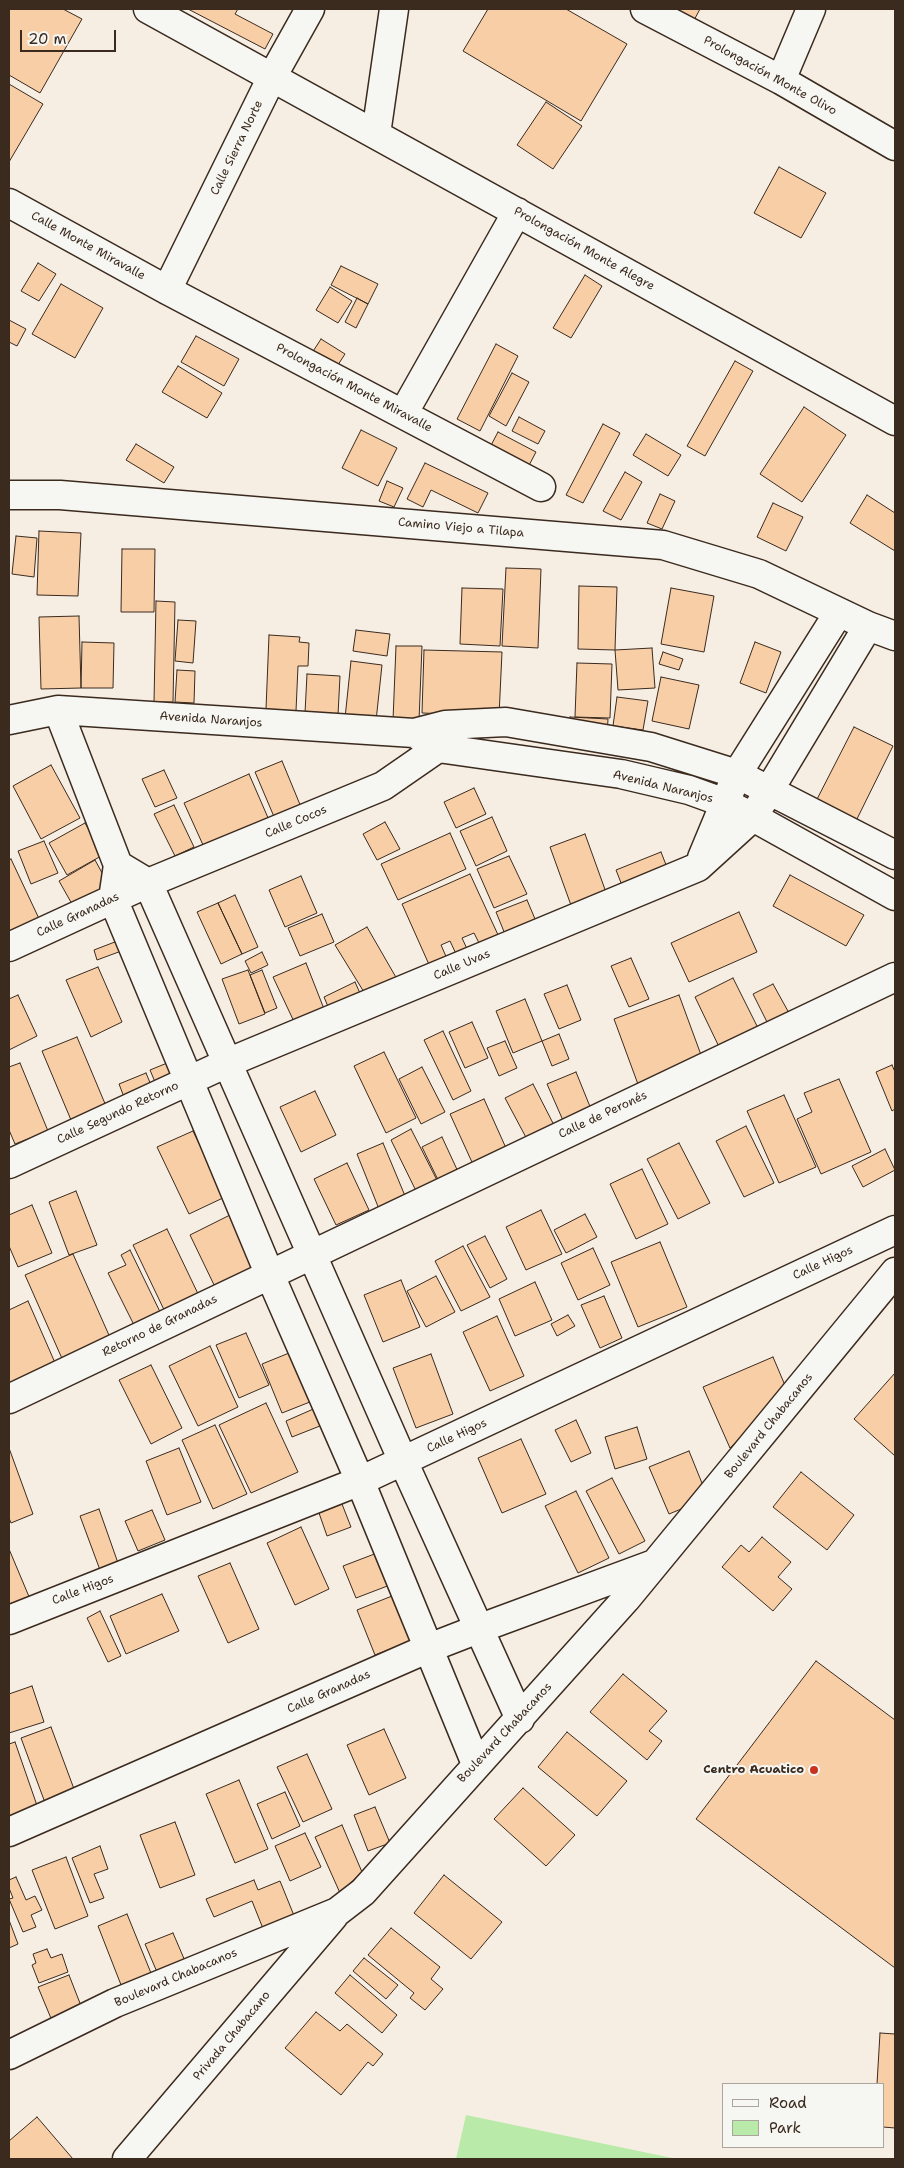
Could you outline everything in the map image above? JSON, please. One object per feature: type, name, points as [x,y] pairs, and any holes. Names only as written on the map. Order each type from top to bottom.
[{"type":"street","name":"Prolongación Monte Alegre","points":[[148,9],[895,421]]},
{"type":"street","name":"Calle Sierra Norte","points":[[167,290],[272,77],[310,9]]},
{"type":"street","points":[[376,134],[394,9]]},
{"type":"street","name":"Prolongación Monte Olivo","points":[[645,9],[781,80],[895,146]]},
{"type":"street","points":[[781,80],[811,9]]},
{"type":"street","name":"Calle Monte Miravalle","points":[[9,203],[167,290]]},
{"type":"street","points":[[403,414],[517,212]]},
{"type":"street","name":"Prolongación Monte Miravalle","points":[[167,290],[541,487]]},
{"type":"street","name":"Camino Viejo a Tilapa","points":[[9,495],[70,496],[663,545],[759,574],[868,626],[895,636]]},
{"type":"street","points":[[698,867],[737,774],[839,612]]},
{"type":"street","name":"Calle Uvas","points":[[227,1063],[698,867],[753,817],[868,626]]},
{"type":"street","points":[[58,710],[118,865],[113,899],[269,1273],[360,1481],[476,1764]]},
{"type":"street","name":"Avenida Naranjos","points":[[9,720],[58,710],[414,732],[441,737],[621,774],[688,790],[726,803],[895,896]]},
{"type":"street","name":"Avenida Naranjos","points":[[441,737],[506,722],[651,747],[737,774],[895,855]]},
{"type":"street","name":"Calle Cocos","points":[[148,883],[383,786],[441,737]]},
{"type":"street","points":[[118,865],[148,883],[403,1461],[520,1719]]},
{"type":"street","name":"Calle Granadas","points":[[9,947],[148,883]]},
{"type":"street","name":"Calle de Peronés","points":[[311,1254],[895,976]]},
{"type":"street","name":"Calle Segundo Retorno","points":[[9,1164],[227,1063]]},
{"type":"street","name":"Calle Higos","points":[[9,1620],[360,1481],[895,1230]]},
{"type":"street","name":"Retorno de Granadas","points":[[9,1398],[311,1254]]},
{"type":"street","name":"Boulevard Chabacanos","points":[[9,2056],[115,2003],[337,1912],[363,1892],[476,1764],[520,1719],[655,1564],[895,1272]]},
{"type":"street","name":"Calle Granadas","points":[[9,1832],[430,1648],[655,1564]]},
{"type":"street","name":"Privada Chabacano","points":[[127,2159],[337,1912]]},
{"type":"green space","points":[[466,2115],[677,2159],[456,2159]]},
{"type":"building","points":[[9,9],[63,9],[82,19],[40,93],[9,75]]},
{"type":"building","points":[[188,9],[238,9],[235,14],[273,34],[265,49]]},
{"type":"building","points":[[488,9],[566,9],[627,44],[581,121],[463,51]]},
{"type":"building","points":[[665,9],[700,9],[692,24]]},
{"type":"building","points":[[9,84],[43,104],[9,162]]},
{"type":"building","points":[[546,102],[582,126],[553,169],[517,145]]},
{"type":"building","points":[[779,167],[826,193],[801,238],[754,213]]},
{"type":"building","points":[[38,263],[56,274],[39,301],[21,291]]},
{"type":"building","points":[[341,266],[378,284],[368,304],[331,285]]},
{"type":"building","points":[[585,275],[602,286],[571,338],[553,328]]},
{"type":"building","points":[[61,284],[103,308],[75,358],[32,334]]},
{"type":"building","points":[[330,287],[352,301],[338,323],[316,310]]},
{"type":"building","points":[[357,298],[368,304],[356,328],[345,322]]},
{"type":"building","points":[[9,320],[26,329],[17,346],[9,342]]},
{"type":"building","points":[[196,336],[239,359],[224,386],[181,362]]},
{"type":"building","points":[[321,339],[345,354],[334,371],[310,356]]},
{"type":"building","points":[[496,344],[518,356],[480,431],[457,419]]},
{"type":"building","points":[[735,361],[753,371],[705,456],[687,446]]},
{"type":"building","points":[[178,366],[222,393],[207,418],[162,392]]},
{"type":"building","points":[[512,373],[529,382],[506,426],[489,416]]},
{"type":"building","points":[[804,407],[846,435],[802,502],[760,474]]},
{"type":"building","points":[[519,417],[545,431],[538,444],[512,431]]},
{"type":"building","points":[[603,424],[620,433],[583,503],[566,495]]},
{"type":"building","points":[[361,430],[397,448],[378,486],[342,468]]},
{"type":"building","points":[[498,432],[536,452],[526,471],[488,451]]},
{"type":"building","points":[[646,434],[681,455],[668,476],[633,455]]},
{"type":"building","points":[[136,444],[174,467],[164,483],[126,460]]},
{"type":"building","points":[[425,463],[488,493],[478,513],[431,490],[423,507],[407,499]]},
{"type":"building","points":[[625,472],[642,482],[621,520],[603,511]]},
{"type":"building","points":[[387,481],[403,488],[394,507],[379,501]]},
{"type":"building","points":[[660,494],[675,501],[662,529],[647,523]]},
{"type":"building","points":[[867,495],[895,513],[895,551],[850,523]]},
{"type":"building","points":[[773,503],[803,517],[786,551],[757,537]]},
{"type":"building","points":[[39,531],[81,533],[78,596],[37,595]]},
{"type":"building","points":[[16,536],[37,538],[34,577],[12,574]]},
{"type":"building","points":[[122,549],[155,549],[154,612],[121,612]]},
{"type":"building","points":[[506,568],[541,569],[538,648],[502,646]]},
{"type":"building","points":[[579,586],[617,587],[615,650],[578,649]]},
{"type":"building","points":[[462,588],[503,589],[500,646],[460,644]]},
{"type":"building","points":[[671,588],[714,596],[704,652],[661,644]]},
{"type":"building","points":[[156,601],[175,602],[173,702],[154,702]]},
{"type":"building","points":[[79,616],[81,688],[41,689],[39,617]]},
{"type":"building","points":[[178,620],[196,621],[193,663],[175,661]]},
{"type":"building","points":[[356,630],[390,634],[387,656],[353,651]]},
{"type":"building","points":[[269,635],[300,637],[299,642],[309,643],[308,666],[298,666],[296,711],[266,709]]},
{"type":"building","points":[[82,642],[114,643],[113,688],[81,688]]},
{"type":"building","points":[[755,642],[781,652],[766,693],[740,683]]},
{"type":"building","points":[[396,646],[422,646],[419,721],[393,720]]},
{"type":"building","points":[[652,648],[655,688],[618,690],[615,650]]},
{"type":"building","points":[[424,650],[502,652],[499,716],[422,713]]},
{"type":"building","points":[[663,652],[683,659],[679,670],[659,664]]},
{"type":"building","points":[[351,661],[382,665],[376,721],[345,718]]},
{"type":"building","points":[[577,663],[612,664],[610,718],[575,717]]},
{"type":"building","points":[[177,670],[195,671],[194,703],[175,702]]},
{"type":"building","points":[[307,674],[340,676],[338,715],[305,713]]},
{"type":"building","points":[[661,677],[699,685],[689,729],[652,721]]},
{"type":"building","points":[[617,697],[648,701],[643,730],[613,726]]},
{"type":"building","points":[[570,717],[608,719],[607,737],[570,730]]},
{"type":"building","points":[[854,727],[893,746],[853,827],[813,807]]},
{"type":"building","points":[[282,761],[301,807],[275,819],[255,772]]},
{"type":"building","points":[[51,765],[80,818],[41,839],[13,786]]},
{"type":"building","points":[[164,770],[177,798],[155,807],[142,779]]},
{"type":"building","points":[[249,774],[272,827],[208,856],[184,803]]},
{"type":"building","points":[[474,788],[486,814],[456,828],[444,802]]},
{"type":"building","points":[[174,805],[194,847],[175,856],[154,814]]},
{"type":"building","points":[[492,817],[507,851],[476,866],[460,831]]},
{"type":"building","points":[[385,822],[400,849],[377,860],[363,834]]},
{"type":"building","points":[[85,823],[103,855],[67,875],[49,843]]},
{"type":"building","points":[[450,833],[466,869],[398,900],[381,864]]},
{"type":"building","points":[[585,834],[607,895],[572,908],[550,847]]},
{"type":"building","points":[[44,841],[58,873],[31,884],[18,851]]},
{"type":"building","points":[[661,852],[670,875],[625,893],[616,870]]},
{"type":"building","points":[[509,856],[527,894],[494,908],[477,869]]},
{"type":"building","points":[[11,859],[42,925],[9,940],[9,860]]},
{"type":"building","points":[[95,860],[112,891],[76,911],[59,881]]},
{"type":"building","points":[[470,874],[499,937],[480,945],[474,933],[462,938],[468,951],[457,956],[450,941],[441,945],[448,961],[431,969],[402,904]]},
{"type":"building","points":[[790,875],[864,915],[846,946],[773,906]]},
{"type":"building","points":[[301,876],[317,913],[285,927],[269,890]]},
{"type":"building","points":[[235,895],[258,947],[242,954],[218,903]]},
{"type":"building","points":[[527,900],[538,926],[507,939],[496,912]]},
{"type":"building","points":[[218,903],[242,954],[221,964],[197,912]]},
{"type":"building","points":[[739,912],[757,952],[689,982],[671,943]]},
{"type":"building","points":[[322,914],[334,942],[300,956],[288,928]]},
{"type":"building","points":[[367,927],[401,986],[367,997],[335,945]]},
{"type":"building","points":[[120,940],[124,950],[97,960],[94,950]]},
{"type":"building","points":[[262,952],[268,965],[251,973],[245,961]]},
{"type":"building","points":[[631,958],[649,999],[629,1007],[611,966]]},
{"type":"building","points":[[306,963],[326,1014],[297,1028],[273,977]]},
{"type":"building","points":[[98,967],[122,1022],[91,1037],[66,980]]},
{"type":"building","points":[[248,970],[265,1014],[239,1024],[222,979]]},
{"type":"building","points":[[262,970],[277,1008],[265,1013],[250,975]]},
{"type":"building","points":[[733,978],[761,1034],[722,1053],[695,997]]},
{"type":"building","points":[[355,982],[364,1002],[332,1016],[324,997]]},
{"type":"building","points":[[773,984],[789,1013],[768,1024],[753,994]]},
{"type":"building","points":[[567,985],[581,1020],[559,1029],[544,994]]},
{"type":"building","points":[[18,995],[37,1036],[9,1050],[9,999]]},
{"type":"building","points":[[679,995],[704,1063],[639,1087],[614,1019]]},
{"type":"building","points":[[525,999],[542,1041],[513,1053],[496,1011]]},
{"type":"building","points":[[472,1022],[488,1058],[465,1068],[449,1032]]},
{"type":"building","points":[[443,1031],[471,1091],[453,1100],[424,1040]]},
{"type":"building","points":[[559,1034],[569,1059],[552,1066],[542,1041]]},
{"type":"building","points":[[77,1037],[106,1106],[71,1120],[42,1051]]},
{"type":"building","points":[[505,1041],[517,1068],[499,1076],[487,1048]]},
{"type":"building","points":[[384,1052],[416,1118],[386,1133],[354,1066]]},
{"type":"building","points":[[177,1059],[182,1071],[155,1082],[150,1070]]},
{"type":"building","points":[[20,1063],[48,1131],[15,1144],[9,1130],[9,1067]]},
{"type":"building","points":[[892,1065],[895,1072],[895,1109],[892,1111],[876,1072]]},
{"type":"building","points":[[422,1067],[445,1112],[421,1124],[399,1079]]},
{"type":"building","points":[[576,1072],[593,1114],[565,1125],[547,1084]]},
{"type":"building","points":[[146,1073],[151,1085],[124,1097],[119,1084]]},
{"type":"building","points":[[839,1079],[871,1152],[821,1174],[797,1119],[812,1112],[804,1093]]},
{"type":"building","points":[[533,1084],[557,1131],[530,1145],[505,1098]]},
{"type":"building","points":[[315,1091],[336,1135],[301,1152],[280,1107]]},
{"type":"building","points":[[784,1095],[816,1167],[779,1183],[747,1111]]},
{"type":"building","points":[[484,1099],[510,1157],[476,1171],[450,1114]]},
{"type":"building","points":[[746,1126],[774,1183],[744,1197],[716,1141]]},
{"type":"building","points":[[411,1129],[441,1188],[420,1199],[391,1140]]},
{"type":"building","points":[[193,1131],[225,1197],[189,1214],[157,1147]]},
{"type":"building","points":[[442,1137],[460,1176],[441,1186],[422,1147]]},
{"type":"building","points":[[383,1143],[408,1203],[381,1214],[357,1154]]},
{"type":"building","points":[[679,1143],[710,1203],[678,1219],[647,1159]]},
{"type":"building","points":[[885,1149],[895,1170],[863,1187],[852,1166]]},
{"type":"building","points":[[347,1163],[369,1210],[336,1225],[314,1179]]},
{"type":"building","points":[[642,1169],[668,1224],[636,1239],[610,1184]]},
{"type":"building","points":[[76,1191],[97,1245],[69,1255],[49,1202]]},
{"type":"building","points":[[32,1205],[52,1253],[18,1267],[9,1246],[9,1215]]},
{"type":"building","points":[[541,1210],[562,1254],[526,1270],[506,1227]]},
{"type":"building","points":[[232,1214],[258,1268],[216,1289],[190,1235]]},
{"type":"building","points":[[585,1214],[597,1237],[566,1253],[554,1230]]},
{"type":"building","points":[[167,1229],[201,1300],[167,1316],[133,1245]]},
{"type":"building","points":[[485,1236],[507,1279],[490,1288],[467,1245]]},
{"type":"building","points":[[660,1242],[687,1307],[638,1327],[611,1262]]},
{"type":"building","points":[[463,1246],[490,1297],[461,1311],[435,1261]]},
{"type":"building","points":[[593,1248],[610,1285],[578,1300],[561,1263]]},
{"type":"building","points":[[130,1250],[164,1320],[138,1333],[108,1273],[126,1265],[121,1255]]},
{"type":"building","points":[[73,1254],[112,1342],[64,1363],[25,1275]]},
{"type":"building","points":[[436,1276],[455,1312],[426,1327],[407,1291]]},
{"type":"building","points":[[401,1280],[420,1327],[383,1342],[364,1295]]},
{"type":"building","points":[[535,1282],[552,1320],[515,1336],[499,1299]]},
{"type":"building","points":[[604,1296],[622,1338],[600,1348],[581,1305]]},
{"type":"building","points":[[28,1301],[56,1365],[9,1385],[9,1310]]},
{"type":"building","points":[[568,1315],[575,1326],[557,1336],[551,1324]]},
{"type":"building","points":[[497,1316],[524,1376],[490,1391],[463,1332]]},
{"type":"building","points":[[246,1333],[269,1385],[239,1398],[216,1345]]},
{"type":"building","points":[[210,1346],[238,1407],[198,1426],[169,1366]]},
{"type":"building","points":[[299,1349],[320,1398],[282,1413],[262,1364]]},
{"type":"building","points":[[431,1354],[453,1414],[416,1428],[393,1368]]},
{"type":"building","points":[[773,1357],[787,1390],[730,1448],[703,1387]]},
{"type":"building","points":[[151,1365],[182,1428],[151,1444],[119,1380]]},
{"type":"building","points":[[895,1373],[895,1456],[854,1419]]},
{"type":"building","points":[[266,1403],[298,1472],[251,1493],[219,1425]]},
{"type":"building","points":[[318,1407],[325,1424],[292,1437],[286,1421]]},
{"type":"building","points":[[576,1420],[591,1453],[571,1462],[555,1430]]},
{"type":"building","points":[[215,1425],[247,1494],[213,1509],[182,1440]]},
{"type":"building","points":[[637,1427],[647,1459],[615,1469],[605,1437]]},
{"type":"building","points":[[521,1439],[546,1494],[502,1513],[478,1458]]},
{"type":"building","points":[[9,1448],[33,1514],[11,1523],[9,1518]]},
{"type":"building","points":[[179,1448],[201,1502],[167,1515],[146,1461]]},
{"type":"building","points":[[689,1451],[708,1498],[669,1514],[649,1467]]},
{"type":"building","points":[[801,1472],[854,1515],[827,1550],[773,1507]]},
{"type":"building","points":[[612,1478],[645,1541],[619,1554],[586,1491]]},
{"type":"building","points":[[576,1491],[609,1558],[578,1573],[545,1506]]},
{"type":"building","points":[[342,1504],[351,1527],[327,1536],[319,1513]]},
{"type":"building","points":[[99,1509],[118,1563],[100,1570],[80,1516]]},
{"type":"building","points":[[152,1510],[165,1540],[138,1551],[125,1521]]},
{"type":"building","points":[[301,1527],[329,1589],[295,1605],[267,1543]]},
{"type":"building","points":[[762,1537],[791,1562],[778,1577],[792,1589],[773,1611],[722,1567],[741,1545],[749,1552]]},
{"type":"building","points":[[9,1549],[30,1599],[9,1608]]},
{"type":"building","points":[[377,1553],[390,1585],[356,1598],[343,1566]]},
{"type":"building","points":[[230,1563],[259,1629],[228,1643],[198,1576]]},
{"type":"building","points":[[162,1594],[179,1631],[126,1654],[110,1616]]},
{"type":"building","points":[[397,1594],[416,1639],[375,1655],[357,1610]]},
{"type":"building","points":[[100,1611],[121,1656],[108,1662],[87,1618]]},
{"type":"building","name":"Centro Acuatico","points":[[816,1661],[895,1720],[895,1968],[696,1819]]},
{"type":"building","points":[[623,1674],[667,1711],[649,1731],[662,1741],[647,1760],[590,1712]]},
{"type":"building","points":[[32,1686],[44,1722],[9,1733],[9,1694]]},
{"type":"building","points":[[51,1727],[77,1797],[47,1808],[21,1738]]},
{"type":"building","points":[[384,1729],[406,1778],[369,1795],[347,1745]]},
{"type":"building","points":[[567,1732],[627,1781],[597,1816],[538,1767]]},
{"type":"building","points":[[15,1742],[41,1817],[9,1828],[9,1744]]},
{"type":"building","points":[[307,1754],[332,1809],[303,1822],[277,1767]]},
{"type":"building","points":[[239,1780],[268,1849],[235,1863],[206,1794]]},
{"type":"building","points":[[523,1788],[575,1835],[546,1866],[494,1819]]},
{"type":"building","points":[[285,1792],[300,1826],[272,1839],[257,1804]]},
{"type":"building","points":[[375,1807],[390,1843],[368,1851],[354,1815]]},
{"type":"building","points":[[175,1822],[195,1875],[160,1888],[140,1835]]},
{"type":"building","points":[[342,1825],[362,1872],[340,1893],[315,1837]]},
{"type":"building","points":[[305,1833],[321,1867],[290,1881],[275,1846]]},
{"type":"building","points":[[100,1846],[108,1869],[94,1874],[104,1898],[90,1903],[72,1858]]},
{"type":"building","points":[[66,1857],[88,1916],[55,1929],[32,1870]]},
{"type":"building","points":[[444,1875],[502,1922],[471,1959],[414,1913]]},
{"type":"building","points":[[16,1877],[26,1900],[35,1896],[42,1910],[31,1915],[36,1927],[23,1932],[9,1899],[13,1898],[9,1888],[9,1880]]},
{"type":"building","points":[[254,1880],[258,1890],[280,1881],[295,1918],[264,1931],[252,1901],[214,1917],[206,1899]]},
{"type":"building","points":[[127,1914],[153,1978],[123,1990],[98,1926]]},
{"type":"building","points":[[9,1920],[18,1944],[9,1948]]},
{"type":"building","points":[[391,1928],[440,1967],[431,1979],[443,1989],[425,2010],[410,1998],[414,1993],[368,1955]]},
{"type":"building","points":[[173,1933],[188,1968],[160,1979],[145,1944]]},
{"type":"building","points":[[47,1949],[51,1958],[62,1954],[68,1972],[39,1983],[32,1965],[36,1963],[33,1954]]},
{"type":"building","points":[[364,1958],[398,1985],[386,1999],[353,1971]]},
{"type":"building","points":[[69,1975],[85,2016],[55,2028],[38,1987]]},
{"type":"building","points":[[350,1975],[397,2015],[382,2033],[335,1993]]},
{"type":"building","points":[[316,2012],[340,2031],[347,2024],[383,2054],[373,2066],[368,2062],[341,2095],[285,2048]]},
{"type":"building","points":[[880,2033],[895,2034],[895,2128],[884,2127],[884,2083],[877,2083]]},
{"type":"building","points":[[37,2117],[73,2159],[9,2159],[9,2141]]},
{"type":"place","name":"Centro Acuatico","points":[[814,1770]]}]
